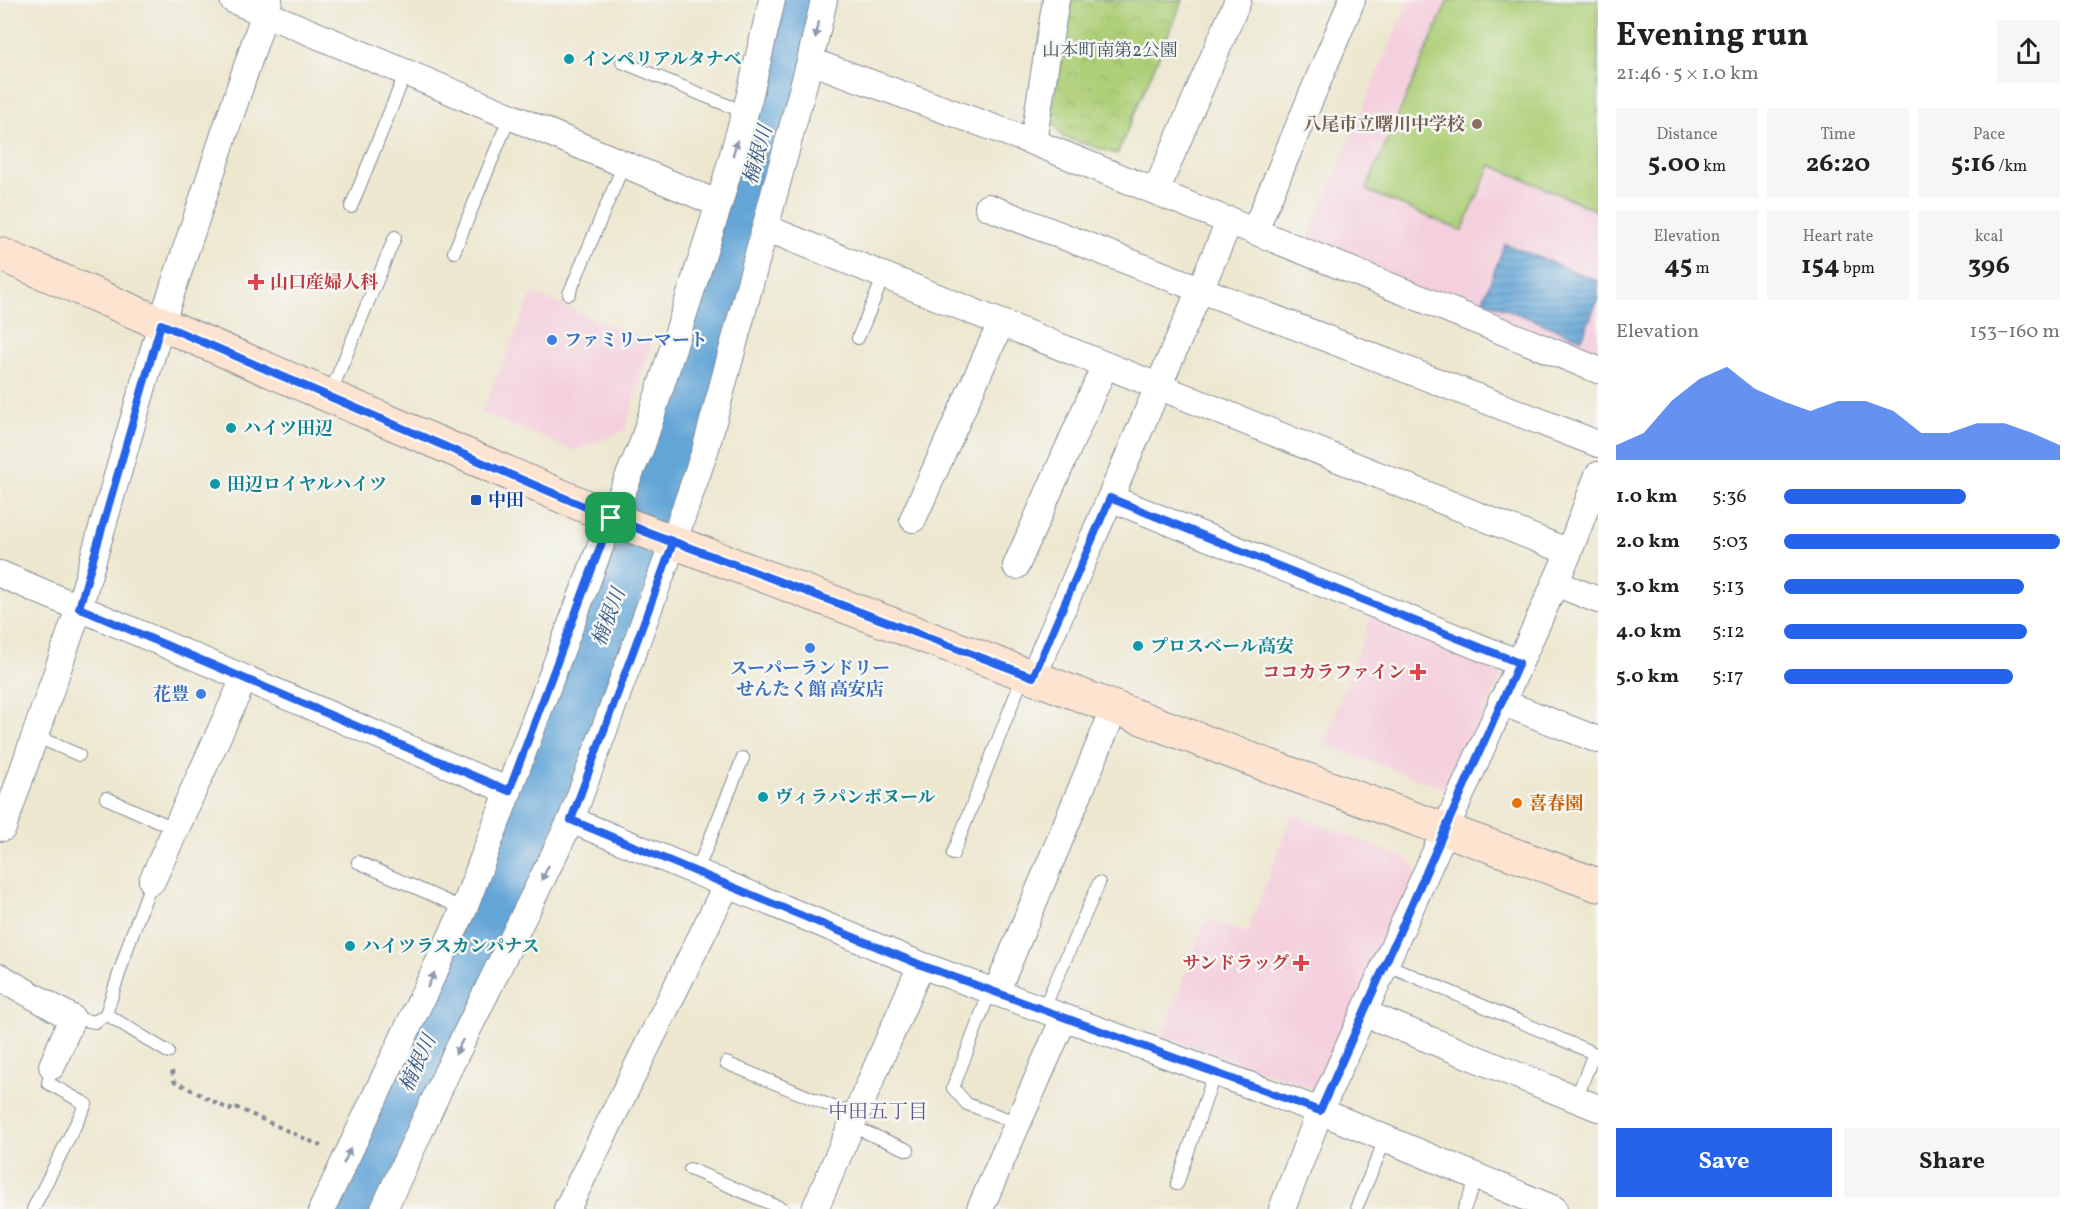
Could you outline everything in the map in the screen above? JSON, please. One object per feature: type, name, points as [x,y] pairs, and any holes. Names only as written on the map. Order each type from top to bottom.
[{"type":"street","points":[[233,0],[267,7],[406,72],[719,204]]},
{"type":"street","points":[[384,1209],[447,1072],[571,820],[642,530],[642,445],[719,204],[772,0]]},
{"type":"street","points":[[322,1209],[465,909],[509,791],[642,530],[705,451],[766,228],[824,0]]},
{"type":"street","points":[[1033,142],[1056,0]]},
{"type":"street","points":[[1156,191],[1238,0]]},
{"type":"street","points":[[1255,230],[1352,0]]},
{"type":"street","points":[[3,828],[79,608],[161,324],[267,7]]},
{"type":"street","points":[[810,61],[1033,142],[1598,370]]},
{"type":"street","points":[[988,207],[1598,444]]},
{"type":"street","points":[[1029,676],[1159,387],[1230,220]]},
{"type":"street","points":[[766,228],[1569,552]]},
{"type":"street","points":[[0,254],[642,530],[1029,676],[1598,885]]},
{"type":"street","points":[[913,519],[1001,323]]},
{"type":"street","points":[[1016,566],[1105,365]]},
{"type":"street","points":[[1282,1209],[1320,1111],[1569,552],[1596,484]]},
{"type":"street","points":[[1110,498],[1519,663]]},
{"type":"street","points":[[0,574],[509,791]]},
{"type":"street","points":[[1555,583],[1598,600]]},
{"type":"street","points":[[152,881],[244,679]]},
{"type":"street","points":[[1501,702],[1598,740]]},
{"type":"street","points":[[993,992],[1115,707]]},
{"type":"street","points":[[571,820],[921,965],[1320,1111],[1554,1209]]},
{"type":"street","points":[[567,1209],[726,886]]},
{"type":"street","points":[[815,1209],[921,965]]},
{"type":"street","points":[[0,977],[72,1018],[52,1066]]},
{"type":"street","points":[[1364,1013],[1587,1104]]},
{"type":"street","points":[[980,1209],[1018,1123],[1054,1014]]},
{"type":"lane","points":[[622,62],[744,112]]},
{"type":"lane","points":[[351,207],[406,72]]},
{"type":"lane","points":[[454,252],[510,116]]},
{"type":"lane","points":[[569,294],[624,164]]},
{"type":"lane","points":[[329,397],[395,237]]},
{"type":"lane","points":[[858,338],[884,276]]},
{"type":"lane","points":[[953,854],[1029,676]]},
{"type":"lane","points":[[35,736],[79,755]]},
{"type":"lane","points":[[696,873],[743,758]]},
{"type":"lane","points":[[106,798],[176,829]]},
{"type":"lane","points":[[358,862],[465,909]]},
{"type":"lane","points":[[72,1018],[95,1022],[106,1014],[130,937],[152,881]]},
{"type":"lane","points":[[1054,1014],[1099,883]]},
{"type":"lane","points":[[1385,964],[1596,1054],[1587,1104]]},
{"type":"lane","points":[[993,992],[953,1088],[967,1104],[1018,1123]]},
{"type":"lane","points":[[106,1014],[168,1052]]},
{"type":"lane","points":[[726,1062],[853,1121],[908,1150]]},
{"type":"lane","points":[[33,1209],[86,1104],[48,1083],[52,1066]]},
{"type":"lane","points":[[1177,1184],[1215,1072]]},
{"type":"lane","points":[[1357,1206],[1386,1138]]},
{"type":"lane","points":[[690,1169],[783,1209]]},
{"type":"lane","points":[[1464,1209],[1478,1177]]},
{"type":"path","points":[[168,1052],[174,1081],[230,1110],[233,1106],[347,1157]]},
{"type":"shaded area","name":"八尾市立曙川中学校","points":[[1409,0],[1598,0],[1598,365],[1303,249]]},
{"type":"shaded area","points":[[532,293],[652,342],[625,430],[575,451],[482,413]]},
{"type":"shaded area","points":[[1372,614],[1498,665],[1501,676],[1454,783],[1443,788],[1324,745]]},
{"type":"shaded area","points":[[1292,814],[1410,860],[1417,872],[1324,1084],[1315,1089],[1162,1036],[1206,918],[1247,933]]},
{"type":"green space","name":"山本町南第2公園","points":[[1071,0],[1183,0],[1117,154],[1063,137],[1051,119]]},
{"type":"green space","points":[[1448,0],[1598,0],[1598,211],[1491,165],[1462,231],[1366,190]]},
{"type":"water","points":[[1505,244],[1598,281],[1598,298],[1582,339],[1483,300]]},
{"type":"waterway","name":"楠根川","points":[[349,1209],[489,912],[536,806],[658,483],[715,306],[800,0]]},
{"type":"place","name":"インペリアルタナベ","points":[[569,59]]},
{"type":"place","name":"八尾市立曙川中学校","points":[[1477,124]]},
{"type":"place","name":"山口産婦人科","points":[[256,282]]},
{"type":"place","name":"ファミリーマート","points":[[552,340]]},
{"type":"place","name":"ハイツ田辺","points":[[231,428]]},
{"type":"place","name":"田辺ロイヤルハイツ","points":[[215,484]]},
{"type":"place","name":"中田","points":[[476,500]]},
{"type":"place","name":"プロスベール高安","points":[[1138,646]]},
{"type":"place","name":"スーパーランドリー せんたく館 高安店","points":[[810,648]]},
{"type":"place","name":"ココカラファイン","points":[[1418,672]]},
{"type":"place","name":"花豊","points":[[201,694]]},
{"type":"place","name":"ヴィラパンボヌール","points":[[763,797]]},
{"type":"place","name":"喜春園","points":[[1517,803]]},
{"type":"place","name":"ハイツラスカンパナス","points":[[350,946]]},
{"type":"place","name":"サンドラッグ","points":[[1301,963]]},
{"type":"district","name":"中田五丁目","points":[[878,1111]]},
{"type":"route","points":[[611,518],[509,791],[79,608],[161,324],[673,543],[571,820],[921,965],[1320,1111],[1519,663],[1110,498],[1033,677],[673,543],[611,518]]}]
